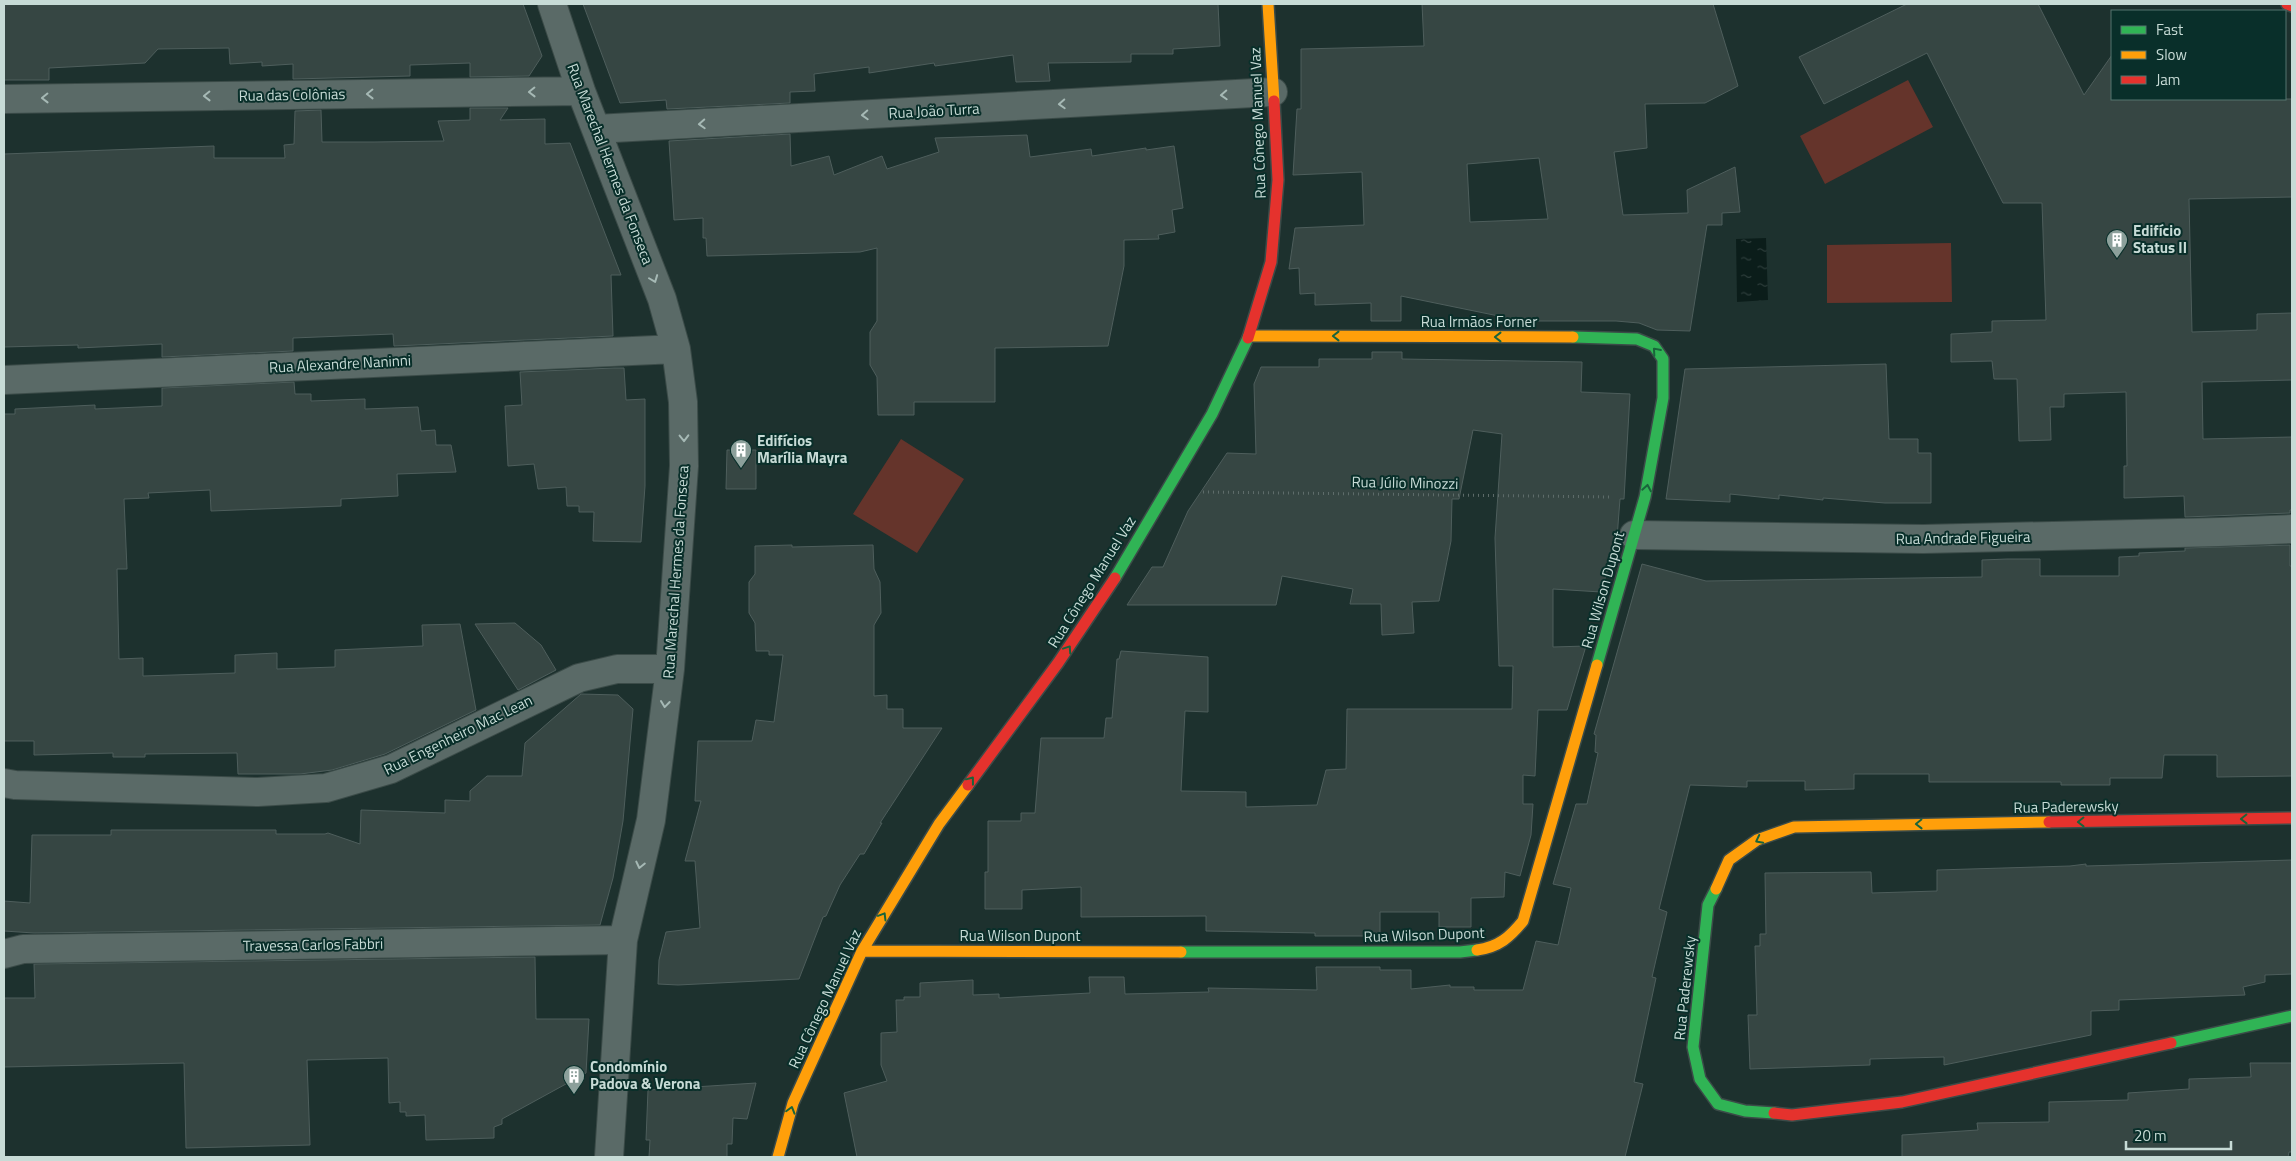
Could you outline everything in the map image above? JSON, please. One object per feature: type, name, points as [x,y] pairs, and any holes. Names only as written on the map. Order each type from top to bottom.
[{"type":"street","name":"Rua Marechal Hermes da Fonseca","points":[[552,4],[581,91],[662,299],[676,349],[683,402],[684,466],[670,669],[651,820],[623,940],[609,1157]]},
{"type":"street","name":"Rua Cônego Manuel Vaz","points":[[778,1157],[793,1103],[862,951],[939,824],[1058,663],[1107,592],[1164,492],[1212,414],[1249,336],[1271,262],[1278,180],[1268,4]]},
{"type":"street","points":[[2287,4],[2292,6]]},
{"type":"street","name":"Rua das Colônias","points":[[4,99],[581,91]]},
{"type":"street","name":"Rua João Turra","points":[[596,130],[1273,92]]},
{"type":"street","name":"Rua Irmãos Forner","points":[[1249,336],[1615,337],[1637,339],[1654,346],[1663,359],[1663,398]]},
{"type":"street","name":"Rua Alexandre Naninni","points":[[4,380],[676,349]]},
{"type":"street","name":"Rua Wilson Dupont","points":[[862,951],[1460,952],[1492,949],[1509,940],[1523,921],[1645,497],[1663,398]]},
{"type":"street","name":"Rua Andrade Figueira","points":[[1634,535],[1923,540],[2219,532],[2292,528]]},
{"type":"street","name":"Rua Engenheiro Mac Lean","points":[[4,783],[14,786],[258,792],[326,788],[391,769],[579,678],[617,669],[670,669]]},
{"type":"street","name":"Rua Paderewsky","points":[[2292,818],[1794,827],[1757,840],[1729,860],[1708,905],[1693,1047],[1700,1079],[1718,1104],[1745,1110],[1792,1115],[1902,1102],[2292,1016]]},
{"type":"street","name":"Travessa Carlos Fabbri","points":[[4,954],[10,951],[33,949],[623,940]]},
{"type":"path","name":"Rua Júlio Minozzi","points":[[1164,492],[1645,497]]},
{"type":"shaded area","points":[[1908,80],[1933,127],[1825,184],[1800,136]]},
{"type":"shaded area","points":[[1951,243],[1952,302],[1827,303],[1827,245]]},
{"type":"shaded area","points":[[901,439],[964,479],[917,553],[853,514]]},
{"type":"water","points":[[1766,238],[1768,300],[1737,302],[1736,239]]},
{"type":"building","points":[[4,4],[523,4],[542,56],[529,76],[470,77],[470,63],[410,65],[410,76],[293,79],[293,64],[262,66],[262,62],[230,64],[229,48],[158,49],[145,63],[49,68],[49,80],[4,80]]},
{"type":"building","points":[[583,4],[1218,4],[1220,46],[1173,49],[1173,54],[1131,54],[1131,62],[1048,63],[1050,81],[1016,82],[1013,55],[935,66],[934,63],[869,73],[869,67],[814,74],[815,91],[790,92],[790,103],[667,109],[666,100],[620,103]]},
{"type":"building","points":[[1422,4],[1713,4],[1738,86],[1705,103],[1645,104],[1647,148],[1614,152],[1623,215],[1688,213],[1687,190],[1735,167],[1740,212],[1722,213],[1722,225],[1707,225],[1690,331],[1657,330],[1639,323],[1616,321],[1523,321],[1401,296],[1401,321],[1371,321],[1371,303],[1315,305],[1315,293],[1300,294],[1299,268],[1289,269],[1295,228],[1364,225],[1362,172],[1293,175],[1297,109],[1301,109],[1301,49],[1424,46]],"holes":[[[1539,158],[1548,219],[1470,222],[1467,164]]]},
{"type":"building","points":[[1907,4],[2038,4],[2084,95],[2111,56],[2111,100],[2292,99],[2292,197],[2189,199],[2192,332],[2257,330],[2257,314],[2292,313],[2292,380],[2202,382],[2203,439],[2292,437],[2292,510],[2290,510],[2290,513],[2185,517],[2184,496],[2124,498],[2124,466],[2127,466],[2126,392],[2064,394],[2064,407],[2050,407],[2051,440],[2019,441],[2017,379],[1994,379],[1992,361],[1951,362],[1951,334],[1992,332],[1992,321],[2046,320],[2042,203],[2003,203],[1927,53],[1824,104],[1799,57]]},
{"type":"building","points":[[470,108],[508,108],[500,120],[545,119],[545,144],[570,143],[621,275],[611,275],[613,336],[394,346],[393,334],[293,338],[293,351],[162,357],[162,344],[78,348],[78,345],[4,347],[4,154],[214,146],[214,158],[285,158],[284,145],[294,144],[295,111],[321,110],[322,142],[444,141],[438,121],[470,120]]},
{"type":"building","points":[[790,134],[791,166],[829,156],[834,175],[882,156],[887,169],[939,152],[935,138],[1027,135],[1030,157],[1091,149],[1092,156],[1174,146],[1183,208],[1172,210],[1175,232],[1158,235],[1159,239],[1124,240],[1124,266],[1108,346],[995,348],[995,402],[914,402],[914,415],[878,415],[877,377],[870,365],[870,332],[877,321],[877,248],[860,252],[707,256],[706,238],[703,238],[703,218],[674,220],[669,141]]},
{"type":"building","points":[[1372,352],[1402,352],[1402,359],[1582,362],[1581,392],[1630,394],[1624,499],[1620,499],[1617,538],[1601,592],[1553,589],[1553,647],[1586,646],[1567,710],[1538,710],[1535,776],[1523,775],[1523,804],[1533,804],[1531,835],[1520,876],[1505,872],[1504,897],[1471,898],[1471,927],[1439,927],[1439,912],[1380,912],[1380,936],[1315,936],[1315,933],[1206,931],[1206,916],[1081,917],[1081,887],[1022,890],[1022,909],[985,909],[985,872],[988,872],[988,821],[1021,821],[1021,813],[1035,813],[1041,738],[1104,738],[1106,718],[1112,718],[1117,659],[1119,659],[1121,651],[1208,657],[1208,712],[1185,711],[1181,791],[1246,792],[1246,807],[1317,805],[1326,770],[1346,769],[1347,709],[1512,709],[1513,666],[1499,666],[1495,538],[1502,434],[1473,430],[1459,499],[1452,499],[1451,541],[1439,601],[1412,602],[1414,633],[1382,635],[1381,604],[1350,604],[1353,589],[1282,576],[1276,605],[1127,605],[1152,567],[1163,567],[1188,511],[1227,453],[1256,454],[1254,384],[1261,367],[1319,367],[1319,359],[1372,359]]},
{"type":"building","points":[[1886,364],[1889,439],[1918,439],[1918,453],[1931,453],[1931,503],[1885,503],[1823,498],[1823,500],[1779,495],[1779,499],[1730,494],[1730,502],[1666,499],[1685,369]]},
{"type":"building","points":[[624,368],[626,400],[645,399],[645,486],[641,542],[593,541],[594,512],[579,512],[579,506],[567,506],[566,487],[538,489],[534,464],[508,466],[505,406],[522,405],[520,372]]},
{"type":"building","points":[[294,382],[295,394],[311,394],[311,401],[365,399],[365,409],[418,407],[421,431],[435,430],[436,445],[451,445],[456,472],[397,474],[398,496],[341,499],[341,506],[211,511],[210,490],[148,493],[149,498],[124,499],[127,569],[117,569],[119,659],[143,658],[143,676],[235,673],[235,655],[277,653],[277,669],[335,667],[335,650],[423,646],[422,625],[460,624],[476,710],[385,754],[332,770],[300,774],[238,774],[237,753],[145,754],[145,757],[113,757],[113,753],[34,755],[34,741],[4,741],[4,414],[15,414],[15,409],[95,405],[95,409],[162,406],[162,388]]},
{"type":"building","name":"Edifícios Marília Mayra","points":[[727,450],[756,450],[756,489],[726,489]]},
{"type":"building","points":[[792,545],[792,547],[873,545],[874,569],[880,582],[881,613],[874,625],[874,696],[887,695],[887,709],[903,709],[903,728],[942,728],[880,823],[882,823],[864,854],[860,854],[840,885],[826,916],[823,917],[799,979],[678,985],[658,984],[659,960],[666,932],[700,928],[695,861],[685,861],[701,801],[695,801],[698,741],[752,741],[756,720],[774,722],[783,655],[769,655],[769,651],[756,651],[755,623],[749,613],[749,582],[755,574],[755,546]]},
{"type":"building","points":[[2290,545],[2290,566],[2292,566],[2292,776],[2217,777],[2217,755],[2164,755],[2162,778],[2110,778],[2110,785],[2061,785],[2061,782],[1929,782],[1929,774],[1854,774],[1854,789],[1805,790],[1805,781],[1747,781],[1747,787],[1690,785],[1659,909],[1667,912],[1652,977],[1656,978],[1634,1082],[1643,1084],[1625,1157],[857,1157],[844,1093],[887,1081],[881,1065],[881,1033],[897,1032],[896,1000],[904,1000],[904,997],[920,997],[920,983],[973,980],[973,995],[999,994],[999,998],[1090,993],[1089,977],[1124,977],[1125,994],[1209,992],[1208,988],[1317,990],[1316,967],[1380,967],[1380,970],[1411,970],[1411,989],[1450,985],[1450,987],[1474,987],[1474,990],[1523,990],[1536,941],[1558,945],[1571,888],[1553,884],[1576,804],[1587,804],[1598,753],[1595,752],[1596,735],[1594,734],[1642,564],[1706,581],[1982,577],[1982,560],[2007,559],[2040,559],[2040,576],[2119,576],[2119,557],[2139,556],[2139,553],[2185,551],[2185,548]]},
{"type":"building","points":[[515,623],[541,645],[556,670],[518,690],[475,624]]},
{"type":"building","points":[[581,694],[618,695],[633,709],[623,821],[613,878],[600,925],[34,933],[4,931],[4,901],[30,903],[32,835],[111,835],[111,830],[276,830],[276,834],[328,833],[360,844],[361,810],[445,813],[445,800],[470,801],[470,791],[487,776],[522,776],[525,743]]},
{"type":"building","points":[[2292,860],[2292,974],[2265,975],[2265,982],[2243,987],[2245,995],[2119,1000],[2119,1010],[2091,1011],[2091,1035],[1944,1065],[1944,1057],[1870,1059],[1870,1065],[1750,1069],[1748,1015],[1757,1015],[1755,946],[1760,946],[1760,934],[1766,934],[1765,873],[1871,872],[1872,893],[1937,891],[1937,870],[2086,864],[2086,866]]},
{"type":"building","points":[[535,957],[536,1019],[589,1019],[586,1073],[502,1119],[502,1124],[494,1127],[494,1138],[426,1140],[425,1115],[406,1116],[406,1112],[400,1112],[400,1102],[389,1103],[388,1058],[307,1060],[310,1145],[186,1148],[184,1063],[4,1067],[4,998],[35,998],[34,964]]},
{"type":"building","points":[[2250,1063],[2292,1063],[2292,1152],[2289,1152],[2288,1157],[1902,1157],[1902,1135],[1978,1130],[1977,1123],[2049,1122],[2049,1102],[2128,1100],[2128,1093],[2189,1089],[2189,1079],[2251,1077]]},
{"type":"building","points":[[756,1083],[747,1119],[733,1118],[732,1144],[727,1144],[727,1157],[649,1157],[650,1140],[646,1140],[648,1090]]},
{"type":"traffic: fast","points":[[1573,337],[1637,339],[1654,346],[1663,359],[1663,398],[1645,497],[1597,665]]},
{"type":"traffic: fast","points":[[1115,578],[1212,414],[1248,338]]},
{"type":"traffic: fast","points":[[1716,889],[1708,905],[1693,1047],[1700,1079],[1718,1104],[1745,1111],[1774,1113]]},
{"type":"traffic: fast","points":[[1181,952],[1460,952],[1477,950]]},
{"type":"traffic: fast","points":[[2171,1043],[2292,1016]]},
{"type":"traffic: slow","points":[[1268,4],[1274,101]]},
{"type":"traffic: slow","points":[[1249,336],[1573,337]]},
{"type":"traffic: slow","points":[[1477,950],[1498,944],[1523,921],[1597,665]]},
{"type":"traffic: slow","points":[[778,1157],[793,1103],[862,951],[939,824],[968,785]]},
{"type":"traffic: slow","points":[[1716,889],[1729,860],[1757,840],[1794,827],[2049,822]]},
{"type":"traffic: slow","points":[[862,951],[1181,952]]},
{"type":"traffic: jam","points":[[2287,4],[2292,6]]},
{"type":"traffic: jam","points":[[1248,338],[1271,262],[1278,180],[1274,101]]},
{"type":"traffic: jam","points":[[968,785],[1058,663],[1115,578]]},
{"type":"traffic: jam","points":[[2049,822],[2292,818]]},
{"type":"traffic: jam","points":[[1774,1113],[1792,1115],[1902,1102],[2171,1043]]},
{"type":"place","name":"Edifício Status II","points":[[2117,259]]},
{"type":"place","name":"Edifícios Marília Mayra","points":[[741,469]]},
{"type":"place","name":"Condomínio Padova & Verona","points":[[574,1095]]}]
